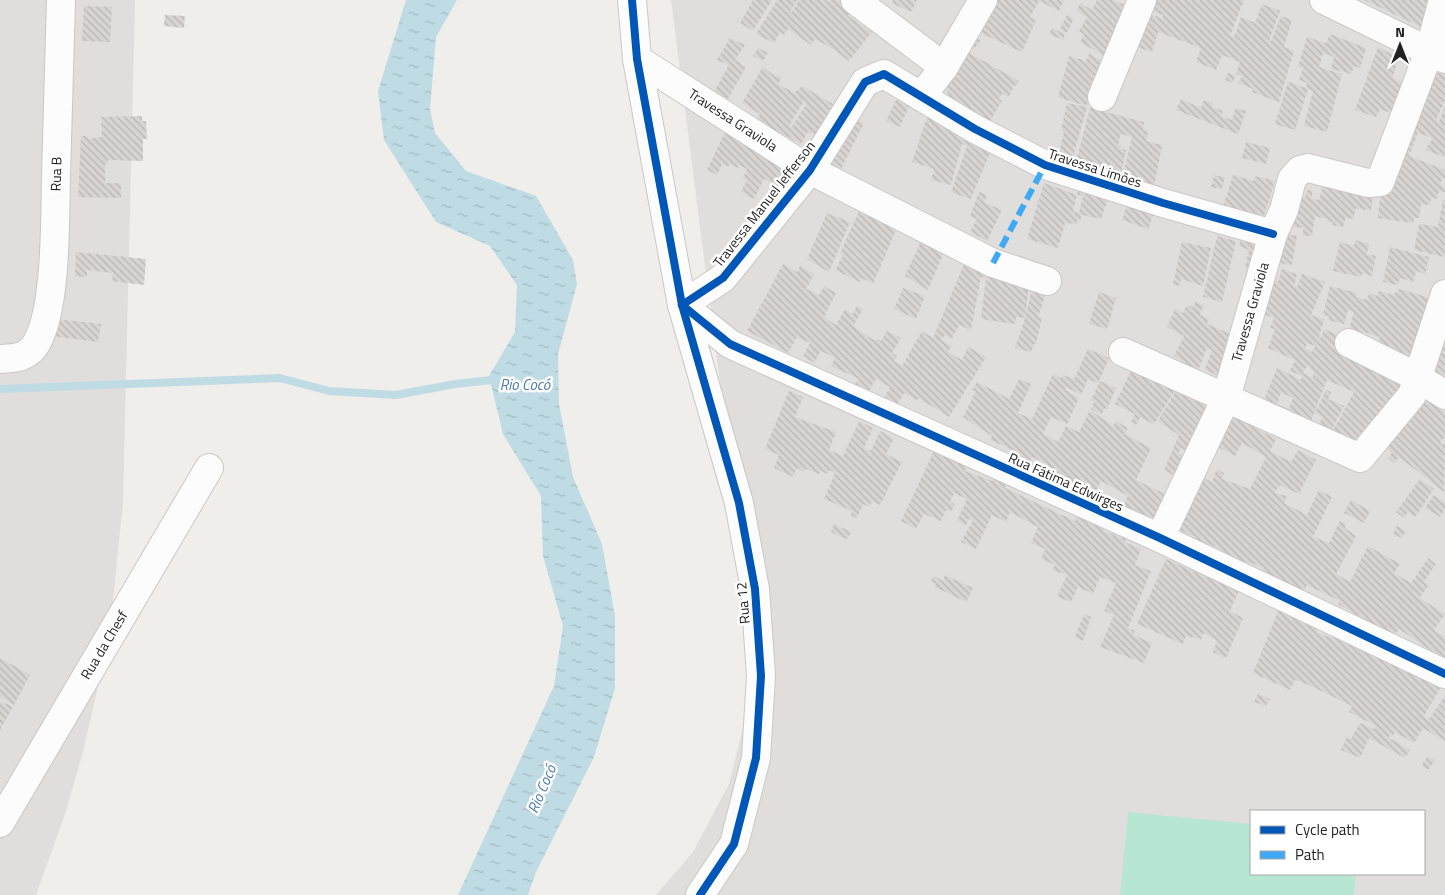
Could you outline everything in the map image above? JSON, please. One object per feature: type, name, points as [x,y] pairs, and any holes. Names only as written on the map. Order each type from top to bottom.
[{"type":"street","name":"Rua B","points":[[0,359],[19,358],[29,352],[35,344],[42,332],[53,274],[61,0]]},
{"type":"street","name":"Rua 12","points":[[632,0],[637,59],[682,306],[739,503],[749,546],[755,589],[761,676],[756,758],[734,844],[700,895]]},
{"type":"street","points":[[855,0],[944,67]]},
{"type":"street","points":[[884,74],[921,97],[944,67],[983,0]]},
{"type":"street","points":[[1102,97],[1142,0]]},
{"type":"street","points":[[1328,1],[1437,55],[1443,0]]},
{"type":"street","name":"Travessa Manuel Jefferson","points":[[682,306],[723,278],[810,170],[865,82],[884,74],[919,48]]},
{"type":"street","name":"Travessa Graviola","points":[[1160,538],[1226,398],[1273,234],[1284,210],[1292,179],[1300,170],[1308,168],[1374,184],[1380,182],[1437,55]]},
{"type":"street","name":"Travessa Graviola","points":[[637,59],[810,170],[993,263],[1046,281]]},
{"type":"street","name":"Travessa Limões","points":[[921,97],[975,130],[1045,165],[1163,203],[1273,234]]},
{"type":"street","points":[[1123,352],[1360,458],[1412,394],[1445,294]]},
{"type":"street","name":"Rua Fátima Edwirges","points":[[682,306],[730,344],[1160,538],[1445,674]]},
{"type":"street","points":[[1349,343],[1417,377],[1445,395]]},
{"type":"street","name":"Rua da Chesf","points":[[0,823],[209,468]]},
{"type":"shaded area","points":[[0,0],[135,0],[123,502],[113,600],[99,682],[83,752],[65,814],[36,895],[0,895]]},
{"type":"shaded area","points":[[671,0],[1445,0],[1445,895],[656,895],[693,852],[729,784],[750,700],[749,610]]},
{"type":"green space","points":[[1128,812],[1250,824],[1250,875],[1356,875],[1354,895],[1120,895]]},
{"type":"water","name":"Rio Cocó","points":[[406,0],[457,0],[436,37],[430,109],[435,133],[466,171],[536,196],[573,260],[577,284],[558,354],[559,404],[573,477],[602,544],[615,616],[615,688],[594,757],[536,872],[528,895],[458,895],[554,686],[563,626],[543,556],[541,496],[503,434],[489,376],[515,332],[517,285],[490,246],[436,222],[384,140],[378,91]]},
{"type":"building","points":[[753,0],[772,0],[753,31],[740,23]]},
{"type":"building","points":[[777,0],[797,0],[790,12],[792,12],[799,0],[825,0],[829,2],[830,0],[837,0],[852,9],[848,16],[872,32],[849,61],[815,39],[811,45],[788,29],[784,35],[780,32],[774,43],[756,34]]},
{"type":"building","points":[[893,0],[917,0],[911,12],[892,3]]},
{"type":"building","points":[[989,0],[1064,0],[1059,11],[1039,1],[1030,17],[1036,20],[1022,52],[972,29]]},
{"type":"building","points":[[1097,0],[1114,0],[1135,10],[1106,57],[1080,42],[1084,34],[1079,31],[1087,18],[1077,11],[1080,3],[1092,10]]},
{"type":"building","points":[[1147,0],[1244,0],[1230,36],[1234,37],[1241,17],[1255,23],[1262,4],[1280,11],[1269,41],[1271,41],[1281,16],[1292,20],[1284,47],[1294,51],[1279,102],[1252,92],[1253,89],[1238,83],[1242,76],[1236,74],[1240,62],[1222,55],[1216,70],[1196,62],[1201,48],[1158,32],[1152,52],[1134,46],[1143,12],[1162,18],[1163,15],[1144,8]]},
{"type":"building","points":[[1364,0],[1432,0],[1421,27]]},
{"type":"building","points":[[84,6],[112,7],[110,42],[82,41]]},
{"type":"building","points":[[165,15],[185,16],[184,28],[164,26]]},
{"type":"building","points":[[1067,15],[1074,18],[1067,33],[1060,29]]},
{"type":"building","points":[[1052,28],[1065,34],[1063,40],[1049,34]]},
{"type":"building","points":[[1330,34],[1366,48],[1360,68],[1354,66],[1351,74],[1331,69],[1334,57],[1323,53],[1319,67],[1342,74],[1327,132],[1304,126],[1313,91],[1308,89],[1295,130],[1275,124],[1288,82],[1306,88],[1307,83],[1299,80],[1303,68],[1298,67],[1307,37],[1326,43]]},
{"type":"building","points":[[971,35],[981,40],[974,49],[965,47]]},
{"type":"building","points":[[730,38],[745,45],[735,60],[746,67],[728,99],[714,92],[729,65],[717,60]]},
{"type":"building","points":[[1378,47],[1399,58],[1392,78],[1413,87],[1401,117],[1380,109],[1376,117],[1355,110]]},
{"type":"building","points":[[758,48],[768,53],[763,61],[753,56]]},
{"type":"building","points":[[966,51],[1019,81],[1016,86],[1014,85],[1009,97],[1002,94],[999,99],[1002,101],[989,123],[949,99],[946,84]]},
{"type":"building","points":[[1089,54],[1104,61],[1086,106],[1058,97],[1069,56],[1086,61]]},
{"type":"building","points":[[763,67],[776,77],[778,75],[782,78],[778,84],[794,93],[802,86],[833,104],[815,135],[808,132],[801,144],[755,120],[760,114],[742,103]],"holes":[[[804,101],[807,103],[791,128],[789,126]]]},
{"type":"building","points":[[1425,70],[1445,75],[1445,100],[1437,118],[1438,124],[1445,106],[1445,153],[1444,157],[1425,150],[1433,138],[1418,133],[1409,156],[1445,170],[1445,179],[1442,178],[1440,185],[1445,186],[1445,192],[1439,191],[1437,199],[1431,198],[1430,205],[1421,204],[1419,218],[1414,218],[1413,223],[1378,218],[1381,188]]},
{"type":"building","points":[[1228,73],[1235,76],[1233,83],[1225,80]]},
{"type":"building","points":[[1181,99],[1201,108],[1204,100],[1213,103],[1212,107],[1223,111],[1221,116],[1232,120],[1236,108],[1246,111],[1238,134],[1176,110]]},
{"type":"building","points":[[896,100],[909,106],[900,127],[886,121]]},
{"type":"building","points":[[1067,103],[1087,107],[1071,164],[1058,159],[1064,131],[1061,130]]},
{"type":"building","points":[[1090,108],[1144,122],[1143,130],[1148,131],[1146,141],[1162,145],[1154,187],[1121,184],[1132,137],[1121,134],[1118,145],[1121,146],[1120,149],[1126,150],[1120,180],[1074,170]]},
{"type":"building","points":[[929,111],[993,145],[971,199],[951,192],[967,146],[962,144],[951,185],[931,180],[934,169],[912,162]]},
{"type":"building","points":[[142,116],[142,121],[146,121],[147,139],[143,139],[143,161],[108,160],[107,164],[105,164],[105,183],[121,183],[121,198],[78,197],[81,136],[89,136],[88,139],[102,137],[101,117]]},
{"type":"building","points":[[853,117],[864,123],[841,169],[825,161]]},
{"type":"building","points":[[725,132],[799,172],[789,192],[764,179],[754,199],[741,192],[747,180],[743,178],[747,169],[739,165],[738,168],[730,164],[729,167],[722,164],[717,175],[707,170]]},
{"type":"building","points":[[1246,142],[1270,148],[1266,164],[1242,158]]},
{"type":"building","points":[[1214,175],[1225,178],[1222,189],[1211,187]]},
{"type":"building","points":[[1233,175],[1254,181],[1255,176],[1275,181],[1262,222],[1223,207]]},
{"type":"building","points":[[1325,177],[1374,190],[1371,211],[1356,208],[1353,219],[1346,217],[1343,227],[1332,225],[1333,222],[1327,221],[1328,219],[1315,216],[1312,236],[1303,236],[1303,228],[1291,227],[1290,235],[1297,236],[1292,265],[1278,263],[1291,195],[1305,198],[1307,190],[1313,191],[1311,199],[1319,200]]},
{"type":"building","points":[[1044,183],[1077,195],[1073,211],[1079,213],[1083,196],[1077,194],[1079,186],[1109,196],[1101,219],[1082,215],[1080,221],[1077,220],[1076,224],[1065,223],[1058,248],[1027,239]]},
{"type":"building","points":[[979,192],[987,195],[984,202],[1002,210],[987,241],[970,232],[977,219],[970,216]]},
{"type":"building","points":[[1443,200],[1445,200],[1445,257],[1414,250],[1419,224],[1438,227]]},
{"type":"building","points":[[1128,201],[1156,208],[1148,229],[1122,220]]},
{"type":"building","points":[[859,211],[878,220],[880,214],[893,220],[890,227],[896,230],[873,284],[861,278],[860,282],[835,270],[843,255],[840,254]]},
{"type":"building","points":[[827,213],[850,222],[829,272],[807,259]]},
{"type":"building","points":[[1242,232],[1267,237],[1253,271],[1245,268],[1249,250],[1239,246]]},
{"type":"building","points":[[1217,236],[1236,241],[1222,302],[1203,297]]},
{"type":"building","points":[[922,239],[945,250],[928,290],[905,276]]},
{"type":"building","points":[[1355,240],[1369,244],[1367,254],[1376,256],[1372,276],[1362,273],[1361,277],[1333,271],[1340,242],[1354,246]]},
{"type":"building","points":[[1182,242],[1211,248],[1203,286],[1181,279],[1180,286],[1173,284]]},
{"type":"building","points":[[1390,247],[1429,257],[1425,274],[1416,271],[1413,282],[1400,278],[1397,285],[1383,282]]},
{"type":"building","points":[[76,252],[146,259],[144,285],[112,281],[113,273],[87,270],[87,277],[75,276]]},
{"type":"building","points":[[965,262],[1029,285],[1025,318],[1016,317],[1015,324],[981,319],[986,278],[981,277],[971,330],[959,325],[952,339],[945,335],[941,340],[952,346],[948,352],[962,360],[968,347],[986,357],[949,417],[919,398],[917,400],[904,393],[897,405],[884,398],[890,387],[876,379],[869,391],[855,384],[859,379],[831,366],[835,358],[821,351],[814,363],[803,356],[810,343],[797,337],[788,353],[747,331],[783,264],[797,272],[800,266],[814,274],[806,289],[819,295],[824,286],[836,293],[824,317],[836,325],[845,309],[853,314],[857,305],[863,309],[853,326],[875,341],[877,339],[881,341],[887,331],[901,338],[892,353],[897,356],[894,361],[902,366],[922,331],[933,338]]},
{"type":"building","points":[[1282,269],[1297,274],[1294,286],[1297,287],[1302,274],[1325,282],[1311,315],[1324,319],[1319,337],[1321,338],[1324,329],[1345,338],[1414,382],[1363,450],[1330,436],[1354,392],[1327,380],[1310,423],[1261,407],[1277,368],[1301,380],[1302,376],[1290,371],[1295,360],[1268,348],[1275,329],[1270,328],[1274,318],[1262,314],[1268,278],[1278,282]],"holes":[[[1307,343],[1315,346],[1312,352],[1305,349]],[[1307,366],[1315,372],[1312,378],[1303,373]],[[1281,392],[1293,398],[1289,409],[1277,404]]]},
{"type":"building","points":[[1033,286],[1047,291],[1038,317],[1042,318],[1036,344],[1034,344],[1031,352],[1015,348]]},
{"type":"building","points":[[1330,286],[1357,293],[1356,297],[1367,300],[1369,293],[1377,296],[1379,291],[1393,295],[1399,289],[1441,301],[1417,362],[1375,351],[1380,337],[1364,332],[1361,342],[1347,336],[1354,312],[1348,310],[1344,324],[1328,320],[1329,316],[1323,315]]},
{"type":"building","points":[[903,288],[925,296],[916,319],[894,309]]},
{"type":"building","points":[[1099,292],[1116,298],[1107,329],[1089,324]]},
{"type":"building","points":[[1195,302],[1204,305],[1200,315],[1209,319],[1207,324],[1240,338],[1224,378],[1205,370],[1212,350],[1207,348],[1198,370],[1180,362],[1181,360],[1174,356],[1184,336],[1167,327],[1175,309],[1183,313],[1187,305],[1193,307]]},
{"type":"building","points":[[54,319],[101,324],[98,342],[52,336]]},
{"type":"building","points":[[1445,332],[1445,384],[1421,373]]},
{"type":"building","points":[[1088,349],[1109,358],[1098,383],[1088,379],[1081,395],[1066,387],[1065,390],[1079,398],[1067,424],[1051,417],[1043,434],[1058,442],[1066,426],[1079,432],[1090,410],[1113,426],[1116,421],[1128,428],[1124,434],[1151,448],[1136,480],[1169,496],[1155,522],[1123,508],[1128,496],[1101,481],[1093,496],[1068,485],[1070,482],[1043,470],[1047,464],[1032,457],[1030,462],[1015,455],[1017,452],[990,440],[992,436],[963,417],[976,391],[972,390],[977,382],[1009,399],[1019,379],[1031,384],[1018,413],[1032,419],[1053,374],[1061,378],[1063,375],[1074,379]]},
{"type":"building","points":[[1133,367],[1175,390],[1154,424],[1140,417],[1136,425],[1131,422],[1135,414],[1115,404]]},
{"type":"building","points":[[1100,381],[1116,388],[1107,409],[1105,408],[1101,415],[1091,409],[1094,402],[1091,400]]},
{"type":"building","points":[[1178,387],[1212,410],[1188,451],[1181,448],[1178,453],[1185,457],[1175,476],[1164,470],[1179,435],[1158,421]]},
{"type":"building","points":[[1326,390],[1331,392],[1328,399],[1344,406],[1329,435],[1317,429],[1323,417],[1315,413]]},
{"type":"building","points":[[1419,390],[1442,406],[1440,408],[1445,412],[1445,437],[1440,442],[1442,445],[1445,441],[1444,492],[1399,457],[1394,463],[1388,458],[1392,453],[1384,446]]},
{"type":"building","points":[[789,391],[803,397],[795,417],[836,432],[829,450],[843,456],[859,421],[873,428],[864,448],[871,451],[880,431],[894,438],[886,454],[902,462],[880,505],[872,501],[870,507],[863,504],[857,518],[851,516],[852,511],[824,499],[835,473],[829,470],[827,474],[821,471],[819,474],[806,469],[804,472],[797,468],[793,477],[774,468],[779,455],[765,449]]},
{"type":"building","points":[[1232,410],[1254,422],[1252,426],[1276,439],[1270,451],[1291,462],[1298,450],[1316,460],[1299,494],[1280,485],[1274,493],[1287,496],[1284,503],[1307,515],[1319,490],[1332,497],[1313,537],[1329,543],[1340,521],[1346,524],[1345,528],[1356,536],[1336,574],[1350,582],[1368,546],[1400,564],[1394,573],[1411,583],[1428,558],[1436,564],[1424,582],[1429,585],[1419,598],[1445,614],[1434,630],[1445,637],[1445,660],[1399,629],[1393,637],[1363,621],[1364,619],[1338,604],[1340,601],[1307,585],[1304,591],[1262,571],[1263,568],[1249,562],[1247,565],[1210,544],[1209,546],[1195,540],[1196,537],[1180,530],[1179,524],[1201,477],[1212,482],[1217,469],[1224,473],[1222,479],[1250,489],[1266,457],[1242,443],[1235,456],[1214,445]]},
{"type":"building","points":[[935,449],[950,456],[949,459],[966,467],[965,471],[992,481],[993,478],[1006,485],[1005,488],[1075,521],[1078,516],[1105,527],[1103,531],[1126,539],[1124,542],[1141,549],[1135,565],[1151,571],[1128,628],[1135,631],[1133,635],[1152,643],[1144,663],[1100,647],[1114,615],[1104,611],[1116,583],[1100,577],[1093,594],[1078,587],[1071,602],[1057,597],[1067,575],[1052,570],[1055,565],[1041,559],[1045,549],[1031,543],[1038,527],[1010,512],[1006,522],[992,515],[976,549],[961,542],[973,520],[969,519],[966,525],[957,521],[967,499],[954,493],[950,502],[955,504],[951,512],[946,510],[941,521],[924,514],[916,529],[901,521]]},
{"type":"building","points":[[1420,479],[1434,489],[1415,517],[1408,512],[1404,518],[1396,512]]},
{"type":"building","points":[[1434,495],[1445,503],[1445,509],[1440,517],[1425,508]]},
{"type":"building","points":[[1351,500],[1370,511],[1364,523],[1344,513]]},
{"type":"building","points":[[834,524],[851,532],[847,539],[831,532]]},
{"type":"building","points":[[1397,526],[1406,531],[1402,538],[1393,534]]},
{"type":"building","points":[[1166,559],[1211,579],[1212,577],[1240,588],[1230,611],[1243,618],[1226,658],[1213,652],[1217,641],[1204,633],[1201,639],[1186,636],[1183,644],[1137,624]]},
{"type":"building","points":[[945,575],[973,588],[966,602],[935,587],[936,584],[931,581],[933,576],[943,581]]},
{"type":"building","points":[[1281,604],[1321,622],[1316,632],[1331,638],[1335,632],[1441,687],[1424,716],[1429,719],[1445,696],[1445,741],[1423,728],[1414,743],[1395,732],[1393,736],[1390,735],[1389,738],[1410,750],[1405,758],[1369,738],[1360,758],[1341,750],[1347,737],[1351,739],[1360,723],[1374,729],[1376,726],[1349,712],[1352,706],[1309,685],[1295,680],[1290,690],[1253,673]]},
{"type":"building","points":[[1084,614],[1091,617],[1083,641],[1075,637]]},
{"type":"building","points":[[0,658],[30,675],[14,705],[0,697]]},
{"type":"building","points":[[1258,694],[1270,699],[1266,706],[1254,702]]},
{"type":"building","points":[[0,701],[13,707],[0,730]]},
{"type":"building","points":[[1428,756],[1435,761],[1428,770],[1421,766]]},
{"type":"waterway","points":[[0,389],[280,378],[329,391],[396,395],[455,384],[500,379]]},
{"type":"marked path","points":[[993,263],[1045,165]]},
{"type":"cycle path","points":[[632,0],[637,59],[682,305],[739,503],[755,589],[761,676],[756,758],[734,844],[700,895]]},
{"type":"cycle path","points":[[682,305],[723,278],[810,170],[865,82],[884,74],[975,129],[1045,165],[1163,203],[1273,234]]},
{"type":"cycle path","points":[[682,305],[730,344],[1160,538],[1445,674]]}]
